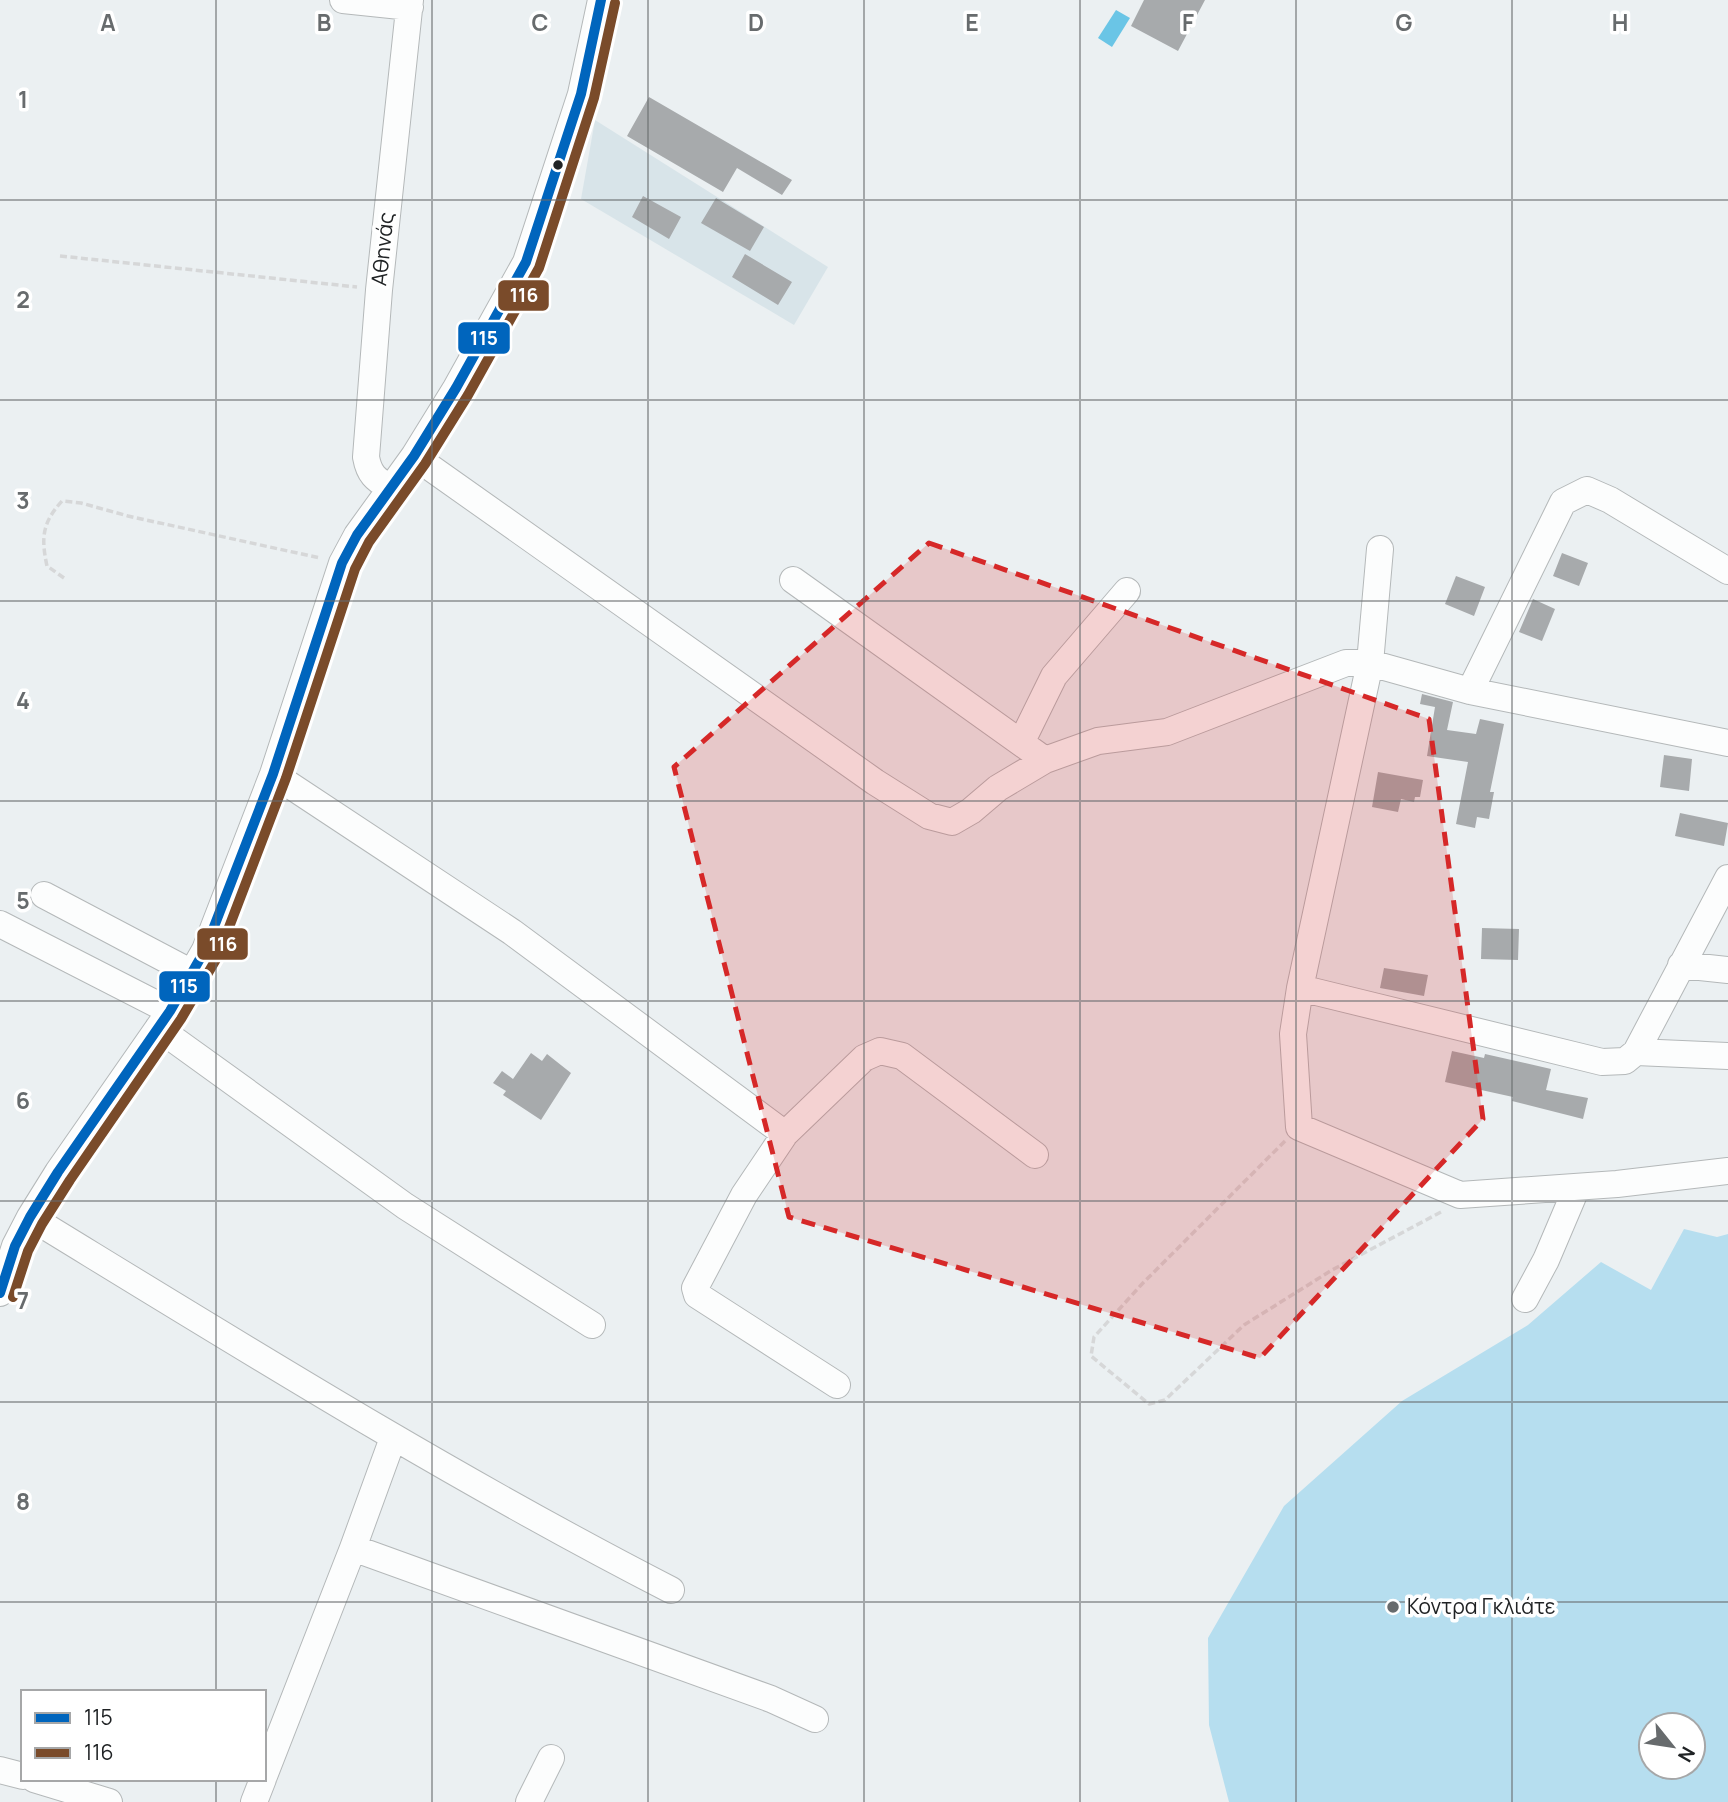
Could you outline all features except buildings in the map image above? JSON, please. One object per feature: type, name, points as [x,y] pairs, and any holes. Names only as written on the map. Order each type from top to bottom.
[{"type":"street","points":[[343,0],[410,4]]},
{"type":"street","points":[[0,1293],[15,1246],[30,1217],[164,1019],[205,950],[273,774],[342,563],[357,535],[414,456],[494,322],[526,262],[581,94],[601,0]]},
{"type":"street","name":"Αθηνάς","points":[[390,488],[375,479],[368,470],[366,457],[379,290],[410,4]]},
{"type":"street","points":[[414,456],[864,774],[929,816],[952,822],[971,811],[998,788],[1045,760],[1098,741],[1167,732],[1346,663],[1370,663],[1470,691],[1728,743]]},
{"type":"street","points":[[1470,691],[1563,502],[1587,490],[1610,500],[1728,570]]},
{"type":"street","points":[[1380,550],[1370,663],[1300,988],[1293,1034],[1299,1127],[1460,1195],[1577,1187],[1728,1171]]},
{"type":"street","points":[[793,580],[1045,760]]},
{"type":"street","points":[[1021,743],[1054,676],[1127,591]]},
{"type":"street","points":[[273,774],[512,932],[785,1134]]},
{"type":"street","points":[[1300,988],[1602,1062],[1625,1061],[1636,1052],[1728,878]]},
{"type":"street","points":[[44,895],[192,973]]},
{"type":"street","points":[[0,923],[164,1019],[405,1206],[592,1325]]},
{"type":"street","points":[[1681,965],[1728,970]]},
{"type":"street","points":[[837,1385],[697,1295],[695,1288],[744,1195],[785,1134],[864,1058],[880,1051],[902,1056],[1035,1155]]},
{"type":"street","points":[[1636,1052],[1728,1056]]},
{"type":"street","points":[[1525,1299],[1546,1261],[1577,1187]]},
{"type":"street","points":[[30,1217],[393,1438],[567,1537],[671,1590]]},
{"type":"street","points":[[266,1773],[393,1438]]},
{"type":"street","points":[[353,1548],[771,1699],[816,1719]]},
{"type":"street","points":[[529,1802],[551,1758]]},
{"type":"street","points":[[0,1770],[21,1775]]},
{"type":"street","points":[[41,1781],[109,1802]]},
{"type":"street","points":[[254,1802],[263,1781]]},
{"type":"path","points":[[60,256],[379,290]]},
{"type":"path","points":[[64,578],[47,566],[42,543],[49,516],[62,501],[81,503],[342,563]]},
{"type":"path","points":[[1299,1127],[1142,1284],[1094,1338],[1091,1356],[1149,1404],[1165,1400],[1244,1325],[1332,1270],[1445,1210],[1460,1195]]},
{"type":"highlighted area","points":[[929,543],[1429,719],[1483,1119],[1260,1358],[789,1217],[674,767]]},
{"type":"shaded area","points":[[595,120],[828,267],[794,325],[581,199]]},
{"type":"shaded area","points":[[1684,1229],[1717,1237],[1728,1234],[1728,1802],[1229,1802],[1209,1725],[1208,1638],[1284,1506],[1402,1401],[1528,1325],[1601,1262],[1651,1290]]},
{"type":"water","points":[[1116,10],[1130,18],[1112,47],[1098,38]]},
{"type":"transit line","name":"115","points":[[0,1293],[15,1246],[30,1217],[58,1172],[170,1011],[205,950],[273,774],[342,563],[357,535],[414,456],[456,388],[526,262],[581,94],[601,0]]},
{"type":"transit line","name":"116","points":[[13,1297],[28,1251],[42,1224],[181,1019],[218,956],[286,778],[355,569],[369,542],[425,464],[468,395],[539,268],[594,98],[615,3]]},
{"type":"place","name":"Κόντρα Γκλιάτε","points":[[1393,1607]]}]
